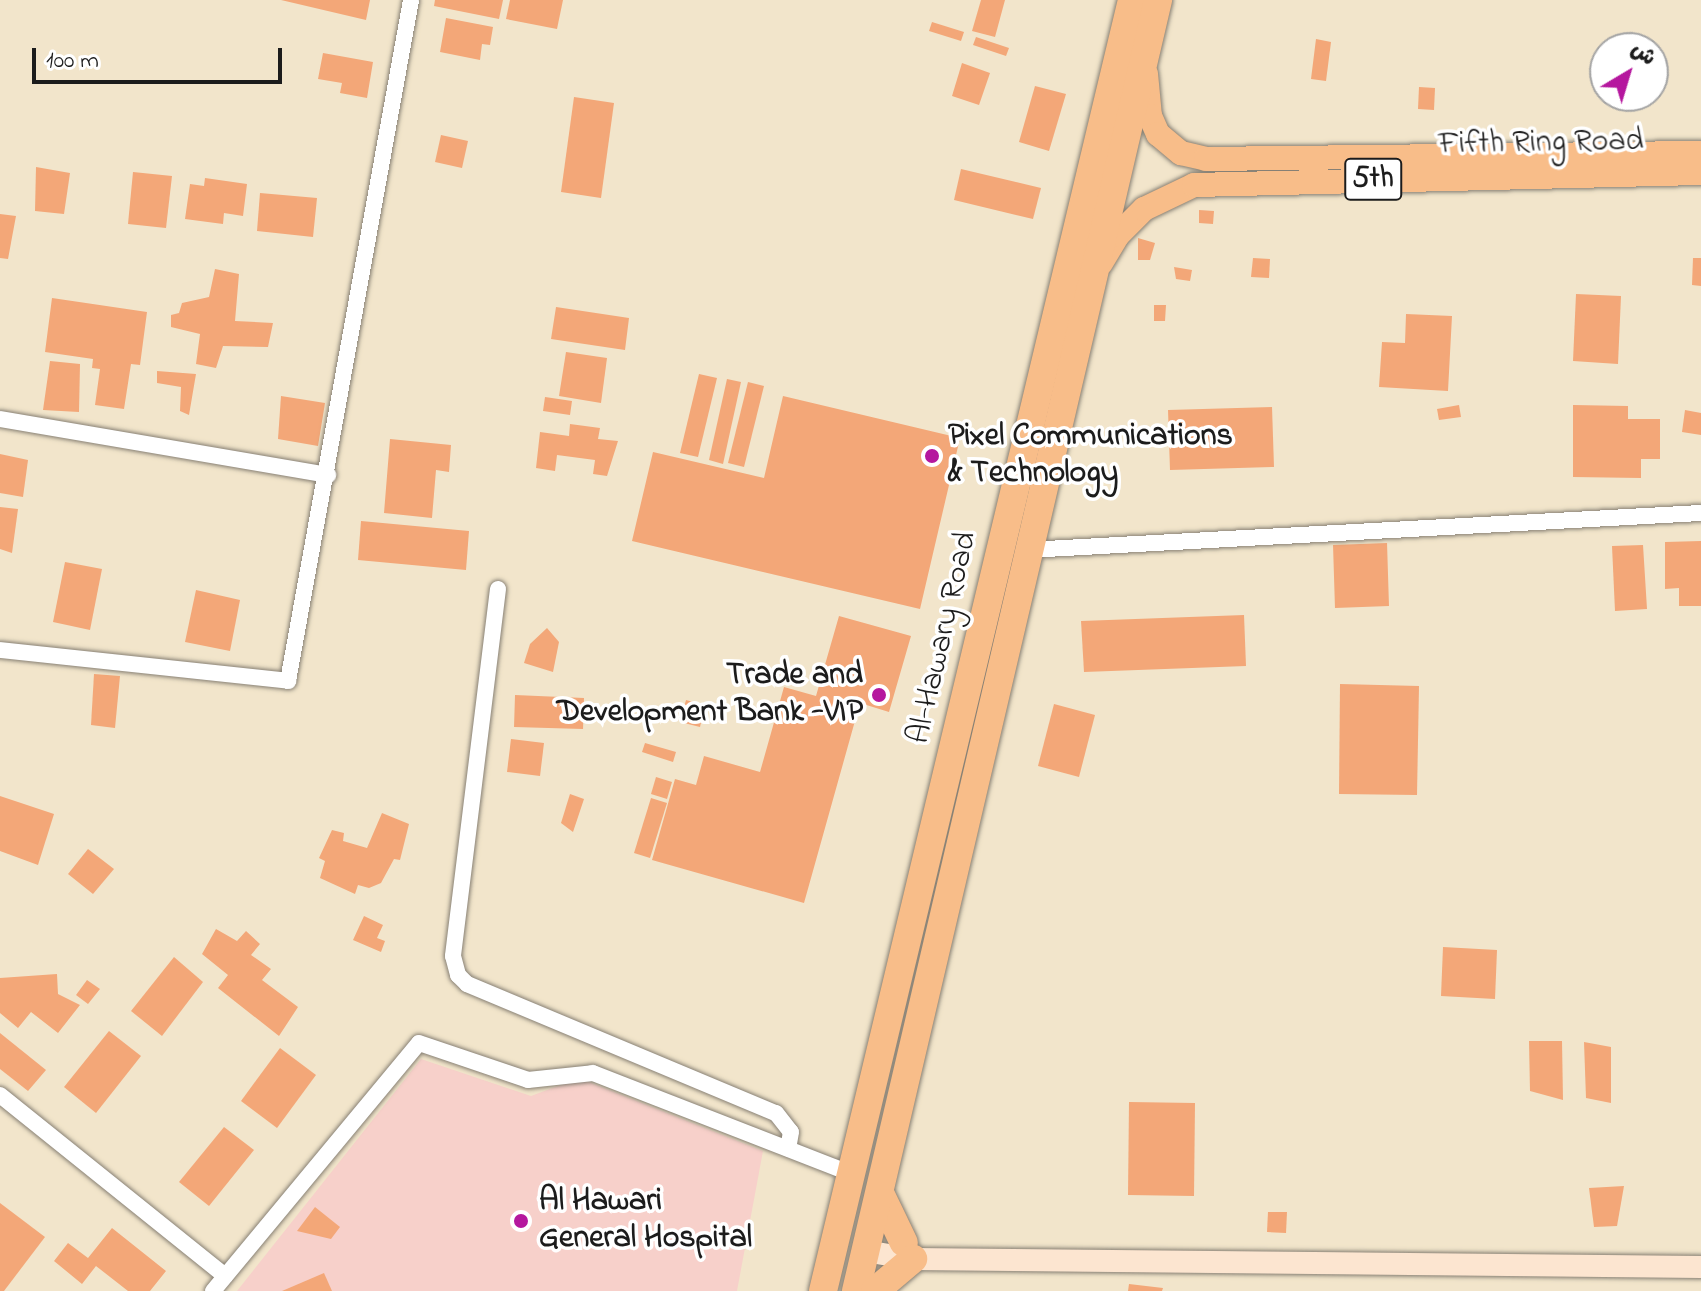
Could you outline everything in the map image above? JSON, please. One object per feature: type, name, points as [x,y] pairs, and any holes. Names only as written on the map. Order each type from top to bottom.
[{"type":"highway","name":"Al-Hawary Road","points":[[823,1291],[1132,0]]},
{"type":"highway","name":"Al-Hawary Road","points":[[856,1291],[1158,0]]},
{"type":"highway","points":[[967,688],[994,695]]},
{"type":"highway","points":[[875,1291],[915,1253],[880,1193]]},
{"type":"main road","name":"5th","points":[[1145,55],[1153,125],[1171,148],[1191,157],[1701,153]]},
{"type":"main road","name":"Fifth Ring Road","points":[[1093,284],[1108,250],[1130,221],[1160,199],[1194,185],[1701,173]]},
{"type":"main road","points":[[868,1242],[915,1253],[1701,1267]]},
{"type":"street","points":[[0,650],[288,681],[328,475],[411,0]]},
{"type":"street","points":[[0,419],[328,475]]},
{"type":"street","points":[[1028,550],[1701,513]]},
{"type":"street","points":[[498,589],[453,956],[458,975],[467,984],[776,1113],[791,1132],[788,1149]]},
{"type":"street","points":[[213,1291],[419,1043],[528,1080],[593,1073],[850,1173]]},
{"type":"street","points":[[0,1095],[225,1276]]},
{"type":"shaded area","name":"Al Hawari General Hospital","points":[[421,1059],[531,1096],[579,1078],[763,1151],[737,1291],[237,1291]]},
{"type":"building","points":[[281,0],[370,0],[366,20]]},
{"type":"building","points":[[435,0],[503,0],[499,19],[434,6]]},
{"type":"building","points":[[510,0],[563,0],[557,29],[506,19]]},
{"type":"building","points":[[981,0],[1005,0],[995,37],[972,31]]},
{"type":"building","points":[[446,18],[493,27],[490,45],[482,44],[480,60],[440,52]]},
{"type":"building","points":[[932,22],[964,32],[961,41],[929,31]]},
{"type":"building","points":[[976,37],[1009,48],[1006,56],[973,45]]},
{"type":"building","points":[[1316,39],[1331,42],[1326,81],[1311,79]]},
{"type":"building","points":[[323,53],[373,62],[367,98],[340,93],[342,83],[318,79]]},
{"type":"building","points":[[962,63],[990,73],[979,105],[952,96]]},
{"type":"building","points":[[1035,86],[1066,94],[1049,151],[1019,142]]},
{"type":"building","points":[[1419,87],[1435,88],[1434,110],[1418,109]]},
{"type":"building","points":[[574,97],[614,103],[601,198],[561,192]]},
{"type":"building","points":[[441,135],[468,141],[462,168],[435,162]]},
{"type":"building","points":[[36,167],[70,173],[64,214],[35,211]]},
{"type":"building","points":[[961,169],[1041,188],[1033,219],[954,200]]},
{"type":"building","points":[[133,172],[172,176],[166,228],[128,224]]},
{"type":"building","points":[[205,178],[247,184],[243,216],[224,213],[223,224],[185,219],[190,184],[204,186]]},
{"type":"building","points":[[260,193],[317,198],[313,237],[257,231]]},
{"type":"building","points":[[1199,210],[1214,211],[1213,224],[1199,223]]},
{"type":"building","points":[[0,214],[16,216],[8,259],[0,258]]},
{"type":"building","points":[[1138,238],[1155,243],[1150,260],[1138,260]]},
{"type":"building","points":[[1253,258],[1270,259],[1269,278],[1251,277]]},
{"type":"building","points":[[1693,258],[1701,258],[1701,286],[1692,285]]},
{"type":"building","points":[[1174,267],[1192,270],[1190,281],[1176,279]]},
{"type":"building","points":[[215,269],[239,274],[235,321],[273,323],[268,347],[223,346],[216,368],[196,364],[200,334],[171,327],[171,315],[179,313],[182,303],[209,297]]},
{"type":"building","points":[[1576,294],[1621,296],[1618,364],[1573,361]]},
{"type":"building","points":[[52,298],[147,312],[140,365],[131,364],[124,409],[95,405],[100,369],[92,368],[93,359],[45,352]]},
{"type":"building","points":[[1154,305],[1166,305],[1165,321],[1154,321]]},
{"type":"building","points":[[556,307],[629,318],[625,350],[551,339]]},
{"type":"building","points":[[1406,314],[1452,316],[1448,391],[1379,387],[1382,342],[1405,343]]},
{"type":"building","points":[[566,352],[607,358],[601,403],[559,396]]},
{"type":"building","points":[[50,361],[80,364],[79,412],[43,410]]},
{"type":"building","points":[[157,371],[196,374],[189,415],[180,411],[181,387],[157,383]]},
{"type":"building","points":[[699,374],[717,378],[698,457],[680,453]]},
{"type":"building","points":[[727,379],[741,382],[723,464],[709,460]]},
{"type":"building","points":[[748,382],[764,386],[744,467],[728,463]]},
{"type":"building","points":[[281,396],[325,403],[318,446],[278,439]]},
{"type":"building","points":[[783,396],[960,438],[920,609],[632,541],[653,452],[764,478]]},
{"type":"building","points":[[545,397],[572,401],[570,415],[543,411]]},
{"type":"building","points":[[1459,405],[1461,417],[1439,420],[1437,409]]},
{"type":"building","points":[[1573,405],[1628,406],[1628,419],[1660,419],[1660,459],[1641,459],[1641,478],[1573,477]]},
{"type":"building","points":[[1272,407],[1274,467],[1170,470],[1168,410]]},
{"type":"building","points":[[1685,410],[1701,413],[1701,435],[1682,432]]},
{"type":"building","points":[[570,424],[600,428],[598,439],[618,441],[607,476],[593,474],[595,460],[557,455],[555,471],[536,468],[540,432],[569,436]]},
{"type":"building","points":[[390,439],[451,445],[449,472],[436,470],[432,518],[384,513]]},
{"type":"building","points":[[0,454],[28,460],[23,497],[0,493]]},
{"type":"building","points":[[0,507],[18,509],[12,553],[0,549]]},
{"type":"building","points":[[361,521],[469,531],[466,570],[358,560]]},
{"type":"building","points":[[1701,541],[1701,606],[1679,606],[1679,588],[1665,589],[1665,542]]},
{"type":"building","points":[[1387,543],[1389,606],[1335,608],[1333,545]]},
{"type":"building","points":[[1643,545],[1647,609],[1615,611],[1612,546]]},
{"type":"building","points":[[65,562],[102,569],[90,630],[53,622]]},
{"type":"building","points":[[196,590],[240,600],[230,651],[185,642]]},
{"type":"building","points":[[1244,615],[1246,666],[1084,672],[1081,621]]},
{"type":"building","points":[[839,616],[911,636],[889,712],[860,703],[804,903],[652,860],[675,779],[696,785],[704,756],[760,772],[784,687],[816,696]]},
{"type":"building","points":[[547,628],[559,642],[553,672],[524,663],[530,644]]},
{"type":"building","points":[[94,674],[120,676],[115,728],[91,725]]},
{"type":"building","points":[[1340,684],[1419,686],[1417,795],[1339,794]]},
{"type":"building","points":[[515,695],[584,698],[583,729],[514,727]]},
{"type":"building","points":[[686,700],[705,705],[700,727],[680,722]]},
{"type":"building","points":[[1054,704],[1095,715],[1079,777],[1038,766]]},
{"type":"building","points":[[511,739],[544,743],[540,776],[507,772]]},
{"type":"building","points":[[645,743],[676,752],[673,762],[642,752]]},
{"type":"building","points":[[656,777],[672,782],[667,799],[651,794]]},
{"type":"building","points":[[570,794],[584,799],[573,832],[561,823]]},
{"type":"building","points":[[0,796],[54,814],[38,865],[0,851]]},
{"type":"building","points":[[651,798],[667,803],[650,858],[634,853]]},
{"type":"building","points":[[382,813],[409,824],[400,860],[394,859],[381,883],[369,888],[358,885],[355,894],[320,878],[325,861],[319,858],[332,830],[344,833],[343,841],[367,848]]},
{"type":"building","points":[[88,849],[114,869],[93,894],[68,874]]},
{"type":"building","points":[[364,916],[383,925],[377,938],[385,941],[381,952],[353,940]]},
{"type":"building","points":[[216,929],[237,941],[246,931],[260,944],[251,955],[271,969],[262,980],[298,1007],[279,1036],[218,988],[228,975],[202,954]]},
{"type":"building","points":[[1443,947],[1497,950],[1495,999],[1441,996]]},
{"type":"building","points":[[174,957],[203,982],[162,1036],[131,1011]]},
{"type":"building","points":[[57,974],[58,994],[80,1005],[58,1033],[31,1012],[18,1028],[0,1013],[0,978]]},
{"type":"building","points":[[87,980],[100,989],[88,1004],[76,995]]},
{"type":"building","points":[[109,1031],[141,1056],[96,1113],[64,1087]]},
{"type":"building","points":[[0,1033],[46,1070],[28,1091],[0,1069]]},
{"type":"building","points":[[1529,1041],[1562,1041],[1563,1100],[1530,1091]]},
{"type":"building","points":[[1584,1042],[1611,1047],[1611,1103],[1586,1098]]},
{"type":"building","points":[[280,1048],[316,1075],[277,1128],[241,1101]]},
{"type":"building","points":[[1129,1102],[1195,1103],[1194,1196],[1128,1195]]},
{"type":"building","points":[[224,1127],[254,1150],[209,1206],[179,1182]]},
{"type":"building","points":[[1624,1186],[1617,1226],[1594,1227],[1589,1188]]},
{"type":"building","points":[[0,1203],[45,1237],[4,1291],[0,1291]]},
{"type":"building","points":[[315,1207],[340,1227],[331,1239],[297,1231]]},
{"type":"building","points":[[1268,1212],[1287,1212],[1286,1233],[1267,1232]]},
{"type":"building","points":[[112,1228],[166,1271],[150,1291],[128,1291],[96,1266],[82,1284],[54,1261],[68,1243],[88,1258]]},
{"type":"building","points":[[324,1273],[332,1291],[282,1291]]},
{"type":"building","points":[[1129,1284],[1163,1288],[1162,1291],[1128,1291]]},
{"type":"place","name":"Pixel Communications & Technology","points":[[932,456]]},
{"type":"place","name":"Trade and Development Bank -VIP","points":[[879,695]]},
{"type":"place","name":"Al Hawari General Hospital","points":[[521,1221]]}]
